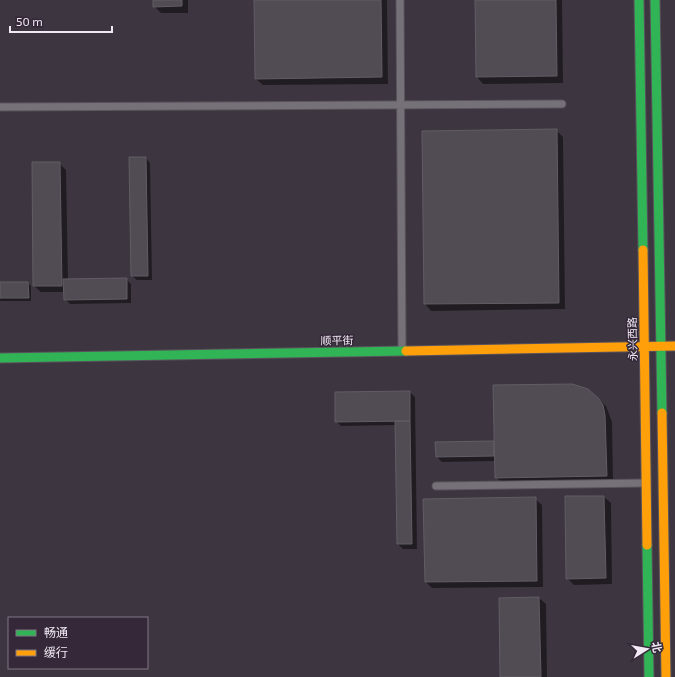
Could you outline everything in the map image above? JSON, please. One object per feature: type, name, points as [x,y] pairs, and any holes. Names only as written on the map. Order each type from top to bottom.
[{"type":"main road","name":"永兴西路","points":[[639,0],[649,677]]},
{"type":"main road","points":[[655,0],[667,593],[666,677]]},
{"type":"main road","name":"顺平街","points":[[0,358],[675,346]]},
{"type":"lane","points":[[400,0],[402,351]]},
{"type":"lane","points":[[0,107],[562,104]]},
{"type":"lane","points":[[436,486],[646,483]]},
{"type":"building","points":[[153,0],[182,0],[182,6],[153,7]]},
{"type":"building","points":[[254,0],[381,0],[382,77],[255,79]]},
{"type":"building","points":[[475,0],[556,0],[557,76],[476,77]]},
{"type":"building","points":[[557,129],[559,303],[424,304],[422,131]]},
{"type":"building","points":[[129,157],[146,157],[148,276],[131,276]]},
{"type":"building","points":[[32,162],[60,162],[62,286],[33,286]]},
{"type":"building","points":[[127,278],[127,299],[64,300],[63,279]]},
{"type":"building","points":[[0,282],[28,282],[29,298],[0,298]]},
{"type":"building","points":[[572,384],[588,389],[603,405],[605,415],[607,476],[495,478],[493,385]]},
{"type":"building","points":[[410,391],[410,421],[335,422],[335,392]]},
{"type":"building","points":[[395,421],[410,421],[412,544],[397,544]]},
{"type":"building","points":[[494,441],[494,456],[436,457],[435,442]]},
{"type":"building","points":[[565,496],[604,496],[606,578],[566,579]]},
{"type":"building","points":[[536,497],[537,581],[425,582],[423,499]]},
{"type":"building","points":[[539,597],[541,677],[500,677],[499,598]]},
{"type":"traffic: fast","points":[[639,0],[643,250]]},
{"type":"traffic: fast","points":[[655,0],[662,413]]},
{"type":"traffic: fast","points":[[0,358],[406,351]]},
{"type":"traffic: fast","points":[[647,545],[649,677]]},
{"type":"traffic: slow","points":[[643,250],[647,545]]},
{"type":"traffic: slow","points":[[406,351],[675,346]]},
{"type":"traffic: slow","points":[[662,413],[666,677]]}]
